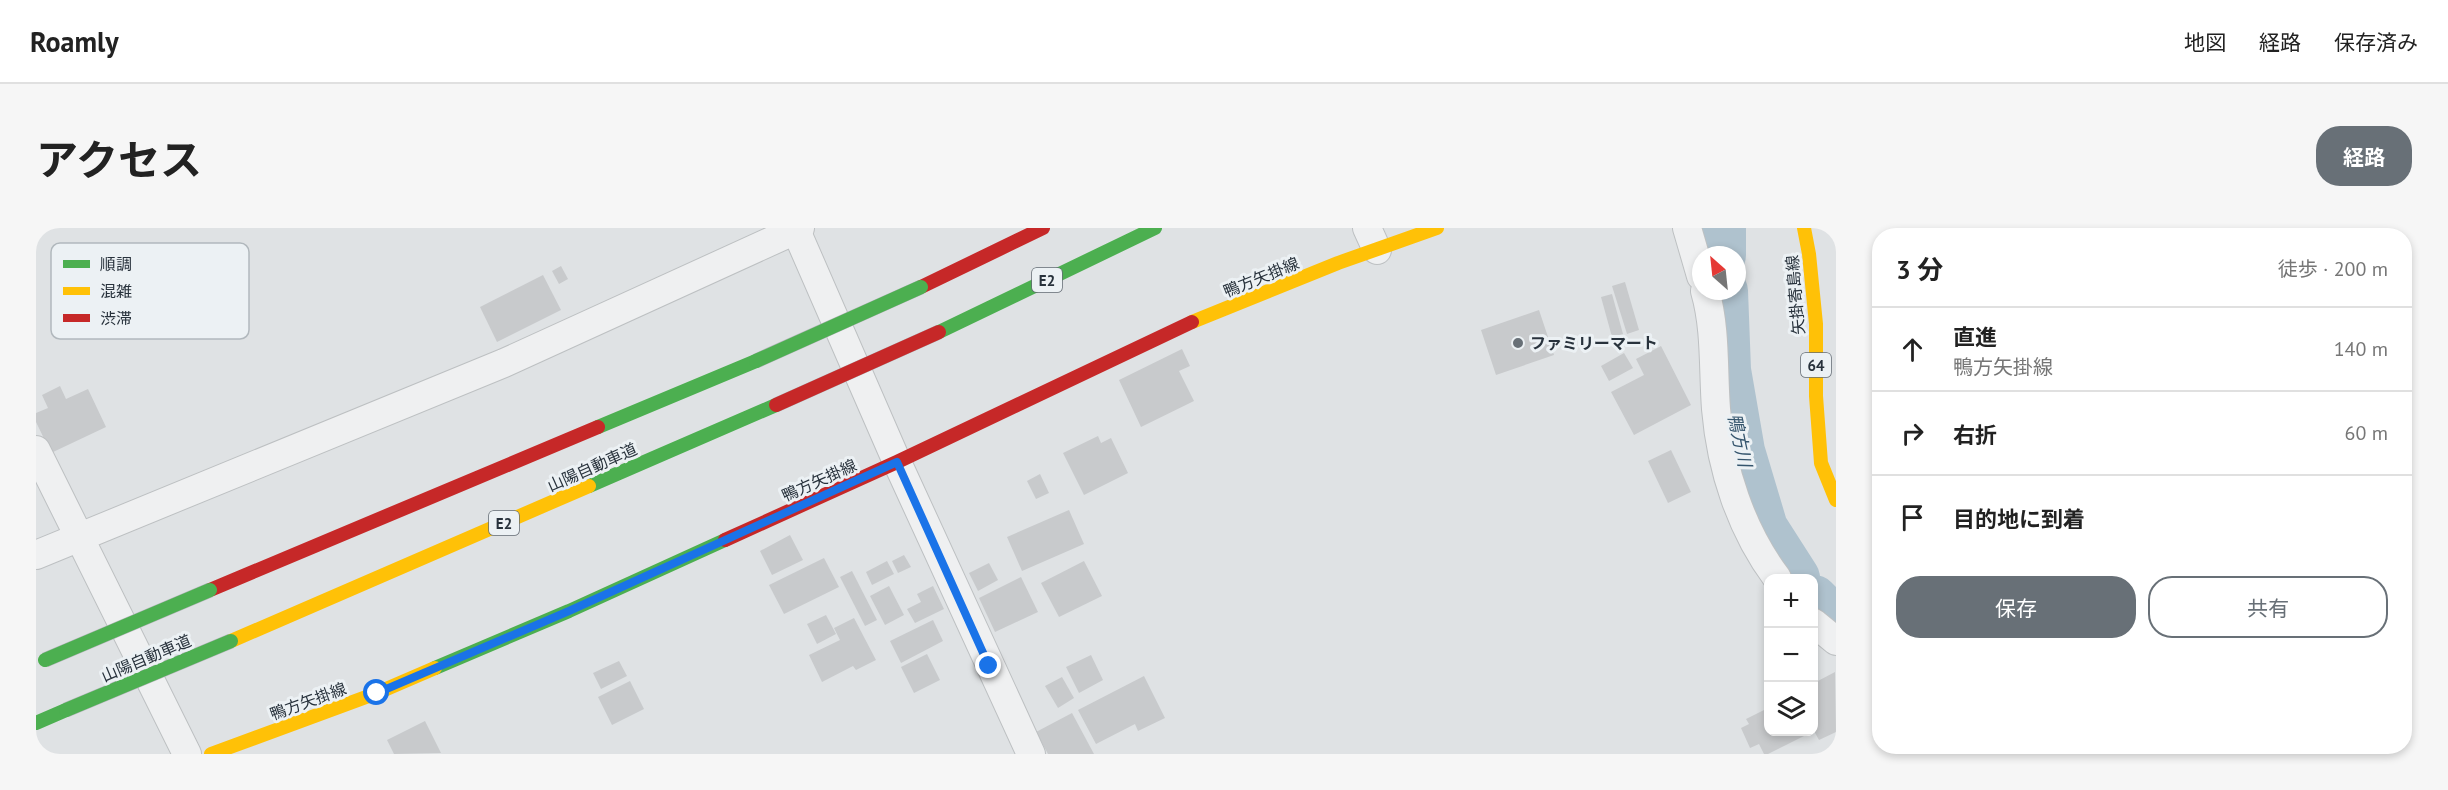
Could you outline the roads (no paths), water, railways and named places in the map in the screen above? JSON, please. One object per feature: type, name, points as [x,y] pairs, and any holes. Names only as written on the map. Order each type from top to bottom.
[{"type":"main road","name":"山陽自動車道","points":[[40,662],[756,361],[921,287],[1043,228]]},
{"type":"main road","name":"山陽自動車道","points":[[36,723],[776,405],[939,332],[1155,228]]},
{"type":"main road","name":"鴨方矢掛線","points":[[211,754],[377,693],[569,611],[897,462],[1178,328],[1372,239],[1437,228]]},
{"type":"main road","name":"矢掛寄島線","points":[[1804,228],[1816,324],[1816,396],[1821,463],[1836,500]]},
{"type":"street","points":[[1687,228],[1692,246]]},
{"type":"street","points":[[36,555],[504,363],[797,229],[897,462],[1031,754]]},
{"type":"street","points":[[1708,300],[1711,311],[1716,411],[1723,456],[1740,515],[1774,574]]},
{"type":"street","points":[[36,450],[187,754]]},
{"type":"street","points":[[1818,626],[1836,641]]},
{"type":"waterway","name":"鴨方川","points":[[1722,228],[1722,246]]},
{"type":"waterway","name":"鴨方川","points":[[1724,300],[1727,370],[1741,451],[1764,528],[1793,574]]},
{"type":"waterway","name":"鴨方川","points":[[1818,603],[1836,621]]},
{"type":"place","name":"ファミリーマート","points":[[1518,343]]}]
